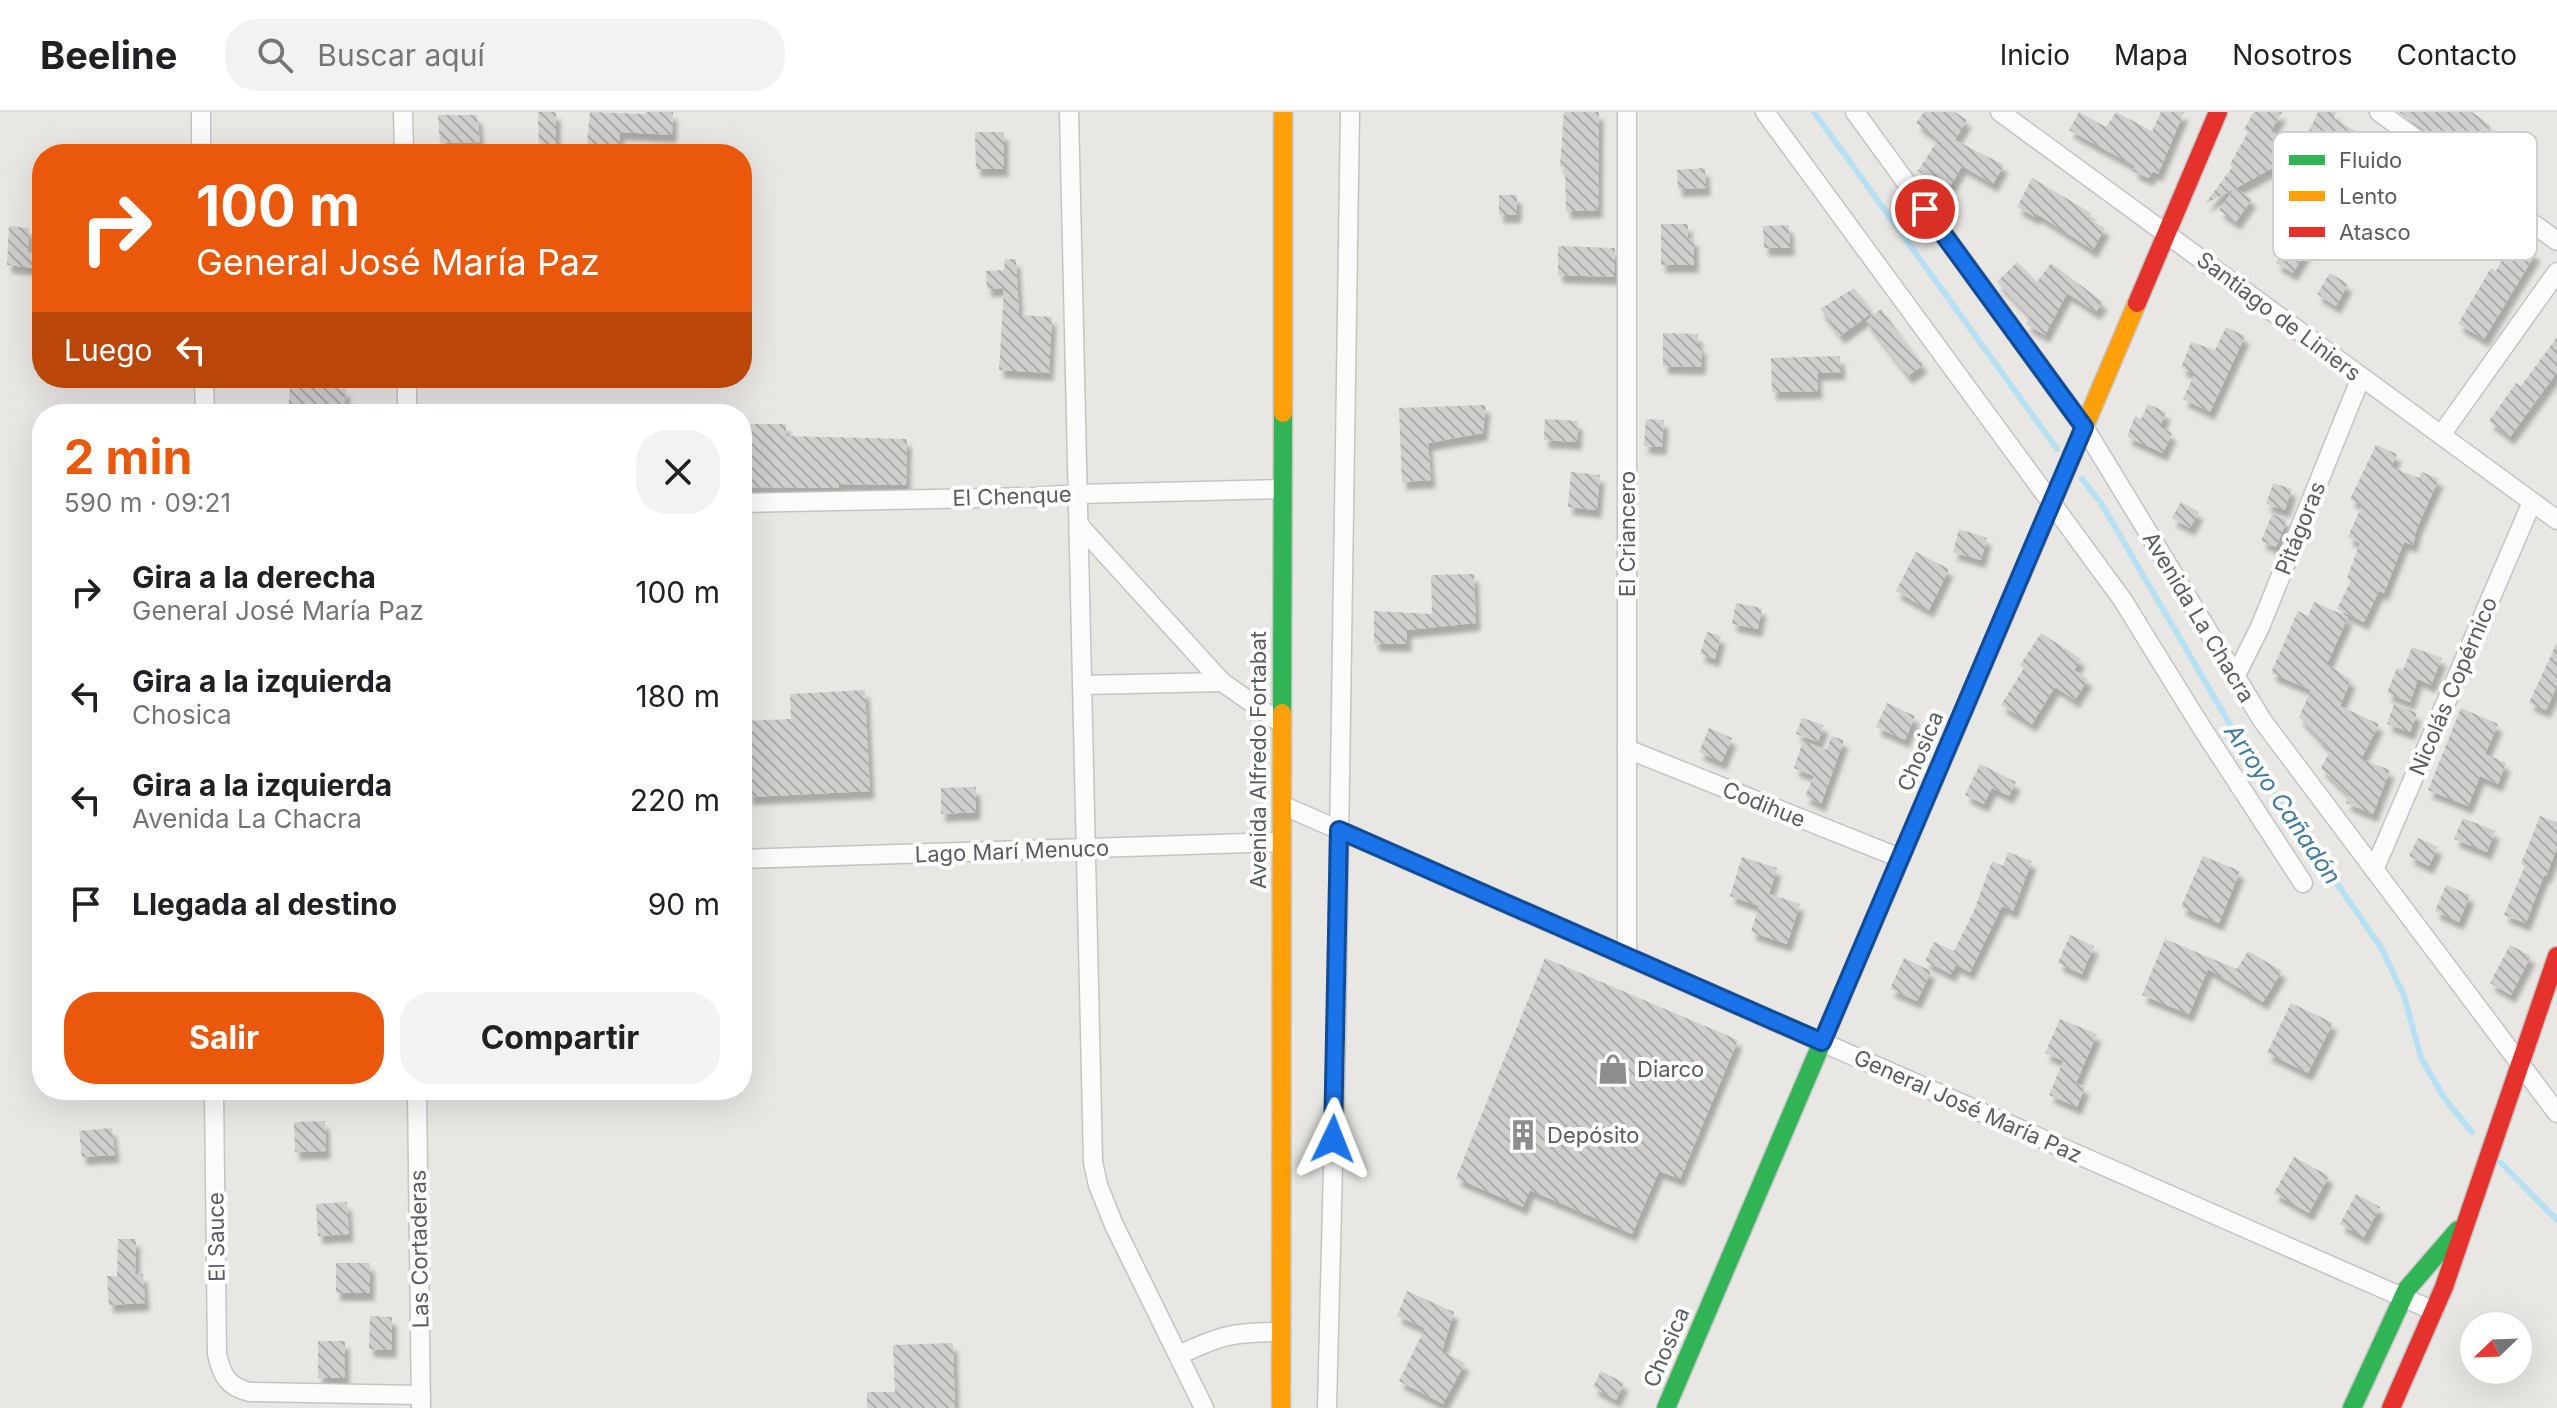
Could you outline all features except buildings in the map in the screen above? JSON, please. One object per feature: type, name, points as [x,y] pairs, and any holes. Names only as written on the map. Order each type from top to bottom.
[{"type":"main road","name":"Avenida Alfredo Fortabat","points":[[1281,1408],[1283,112]]},
{"type":"main road","name":"Chosica","points":[[1666,1408],[2218,112]]},
{"type":"main road","points":[[2391,1408],[2434,1311],[2557,956]]},
{"type":"main road","points":[[2519,1062],[2557,1000]]},
{"type":"main road","points":[[2352,1408],[2403,1297],[2466,1221]]},
{"type":"street","points":[[201,112],[201,144]]},
{"type":"street","points":[[403,112],[404,144]]},
{"type":"street","points":[[1069,112],[1093,1162],[1098,1185],[1114,1225],[1204,1408]]},
{"type":"street","points":[[1327,1408],[1350,112]]},
{"type":"street","name":"El Criancero","points":[[1627,112],[1627,957]]},
{"type":"street","points":[[1765,112],[2122,599],[2303,883]]},
{"type":"street","name":"Avenida La Chacra","points":[[1855,112],[2084,427],[2270,732],[2557,1113]]},
{"type":"street","name":"Santiago de Liniers","points":[[2000,112],[2022,119],[2167,233],[2557,520]]},
{"type":"street","points":[[2379,112],[2407,132]]},
{"type":"street","points":[[2537,227],[2557,241]]},
{"type":"street","points":[[2441,435],[2557,272]]},
{"type":"street","name":"Pitágoras","points":[[2235,677],[2260,627],[2361,377]]},
{"type":"street","name":"El Chenque","points":[[752,503],[1282,489]]},
{"type":"street","name":"Nicolás Copérnico","points":[[2374,870],[2532,502]]},
{"type":"street","points":[[1079,525],[1222,682],[1282,724]]},
{"type":"street","points":[[1082,685],[1222,682]]},
{"type":"street","name":"Codihue","points":[[1627,749],[1900,858]]},
{"type":"street","name":"General José María Paz","points":[[1282,805],[2434,1311]]},
{"type":"street","name":"Lago Marí Menuco","points":[[752,859],[1282,842]]},
{"type":"street","name":"El Sauce","points":[[214,1100],[217,1354],[227,1382],[250,1392],[421,1402]]},
{"type":"street","name":"Las Cortaderas","points":[[417,1100],[421,1402]]},
{"type":"street","points":[[1179,1355],[1237,1332],[1281,1332]]},
{"type":"waterway","name":"Arroyo Cañadón","points":[[1814,112],[2057,449]]},
{"type":"waterway","name":"Arroyo Cañadón","points":[[2082,479],[2101,503],[2242,745],[2382,949],[2404,996],[2421,1058],[2445,1099],[2472,1132]]},
{"type":"waterway","name":"Arroyo Cañadón","points":[[2501,1163],[2557,1220]]},
{"type":"traffic: fast","points":[[1282,713],[1283,413]]},
{"type":"traffic: fast","points":[[1666,1408],[1919,815]]},
{"type":"traffic: fast","points":[[2352,1408],[2407,1289],[2458,1230]]},
{"type":"traffic: slow","points":[[1283,112],[1283,413]]},
{"type":"traffic: slow","points":[[1919,815],[2137,303]]},
{"type":"traffic: slow","points":[[1281,1408],[1282,713]]},
{"type":"traffic: jam","points":[[2137,303],[2218,112]]},
{"type":"traffic: jam","points":[[2391,1408],[2444,1287],[2557,956]]},
{"type":"place","name":"Diarco","points":[[1613,1069]]},
{"type":"place","name":"Depósito","points":[[1523,1135]]},
{"type":"route","points":[[1333,1139],[1339,830],[1822,1042],[2084,427],[1925,209]]}]
